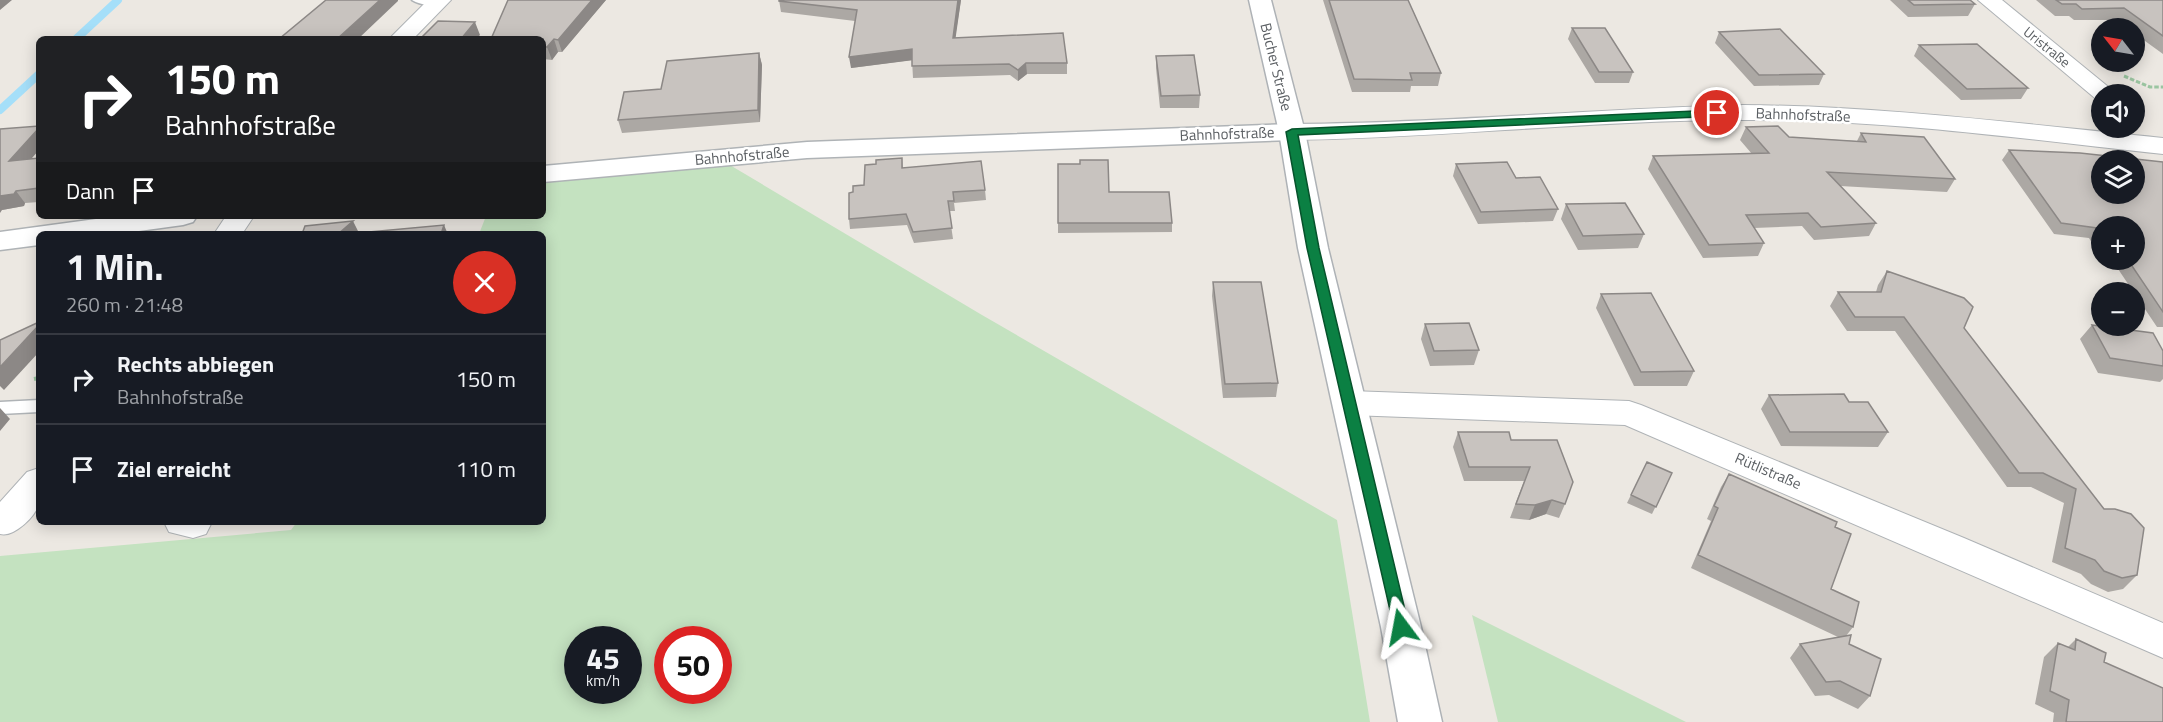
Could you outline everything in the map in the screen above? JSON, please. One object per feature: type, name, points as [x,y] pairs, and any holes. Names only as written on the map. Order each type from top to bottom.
[{"type":"main road","name":"Bucher Straße","points":[[1260,0],[1292,132],[1313,248],[1401,627],[1420,722]]},
{"type":"main road","name":"Bahnhofstraße","points":[[546,174],[807,150],[1292,132]]},
{"type":"main road","points":[[74,231],[161,219]]},
{"type":"main road","points":[[0,241],[36,236]]},
{"type":"street","name":"Uristraße","points":[[1989,0],[2093,84]]},
{"type":"street","points":[[403,36],[432,1]]},
{"type":"street","name":"Bahnhofstraße","points":[[1292,132],[1717,113],[1807,113],[1909,120],[2163,144]]},
{"type":"street","points":[[2145,128],[2163,144]]},
{"type":"street","name":"Rütlistraße","points":[[1350,403],[1629,413],[1966,554],[2163,641]]},
{"type":"street","points":[[5,521],[36,488]]},
{"type":"lane","points":[[0,408],[36,406]]},
{"type":"green space","points":[[718,158],[982,315],[1337,520],[1370,722],[0,722],[0,556],[291,530],[295,525],[546,525],[546,231],[480,231],[485,219],[546,219],[546,179]]},
{"type":"green space","points":[[1472,615],[1686,722],[1498,722]]},
{"type":"building","points":[[326,0],[380,0],[340,36],[283,36]]},
{"type":"building","points":[[508,0],[592,0],[558,40],[554,39],[547,47],[546,36],[492,36]]},
{"type":"building","points":[[779,0],[958,0],[953,38],[1063,33],[1067,63],[1026,63],[1018,70],[1009,64],[912,66],[912,49],[849,57],[857,10]]},
{"type":"building","points":[[1329,0],[1408,0],[1441,73],[1410,73],[1412,80],[1354,79]]},
{"type":"building","points":[[1908,0],[1970,0],[1975,4],[1914,5]]},
{"type":"building","points":[[2056,0],[2163,0],[2163,36],[2145,23],[2145,18],[2138,18],[2124,8],[2082,9],[2076,4],[2062,4]]},
{"type":"building","points":[[438,21],[475,22],[463,36],[423,36]]},
{"type":"building","points":[[1572,28],[1605,28],[1633,72],[1599,72]]},
{"type":"building","points":[[1780,29],[1824,74],[1759,75],[1719,32]]},
{"type":"building","points":[[1977,44],[2028,88],[1967,89],[1919,45]]},
{"type":"building","points":[[759,53],[758,110],[618,120],[624,92],[661,89],[667,61]]},
{"type":"building","points":[[1194,55],[1200,95],[1161,96],[1156,56]]},
{"type":"building","points":[[36,126],[36,131],[9,161],[36,158],[36,188],[0,196],[0,129]]},
{"type":"building","points":[[1778,126],[1789,137],[1866,142],[1861,133],[1924,137],[1955,179],[1827,172],[1876,223],[1821,227],[1808,213],[1746,215],[1764,243],[1709,245],[1653,156],[1769,153],[1746,127]]},
{"type":"building","points":[[2009,150],[2091,154],[2091,204],[2145,204],[2145,160],[2163,162],[2163,312],[2145,282],[2135,270],[2145,270],[2145,216],[2091,216],[2091,227],[2061,223]]},
{"type":"building","points":[[902,158],[902,168],[981,161],[985,190],[953,192],[954,201],[948,201],[952,228],[913,232],[906,214],[849,219],[849,193],[853,192],[853,186],[864,185],[865,165],[876,164],[876,160]]},
{"type":"building","points":[[1080,160],[1108,160],[1109,192],[1169,192],[1172,223],[1058,223],[1058,164],[1080,164]]},
{"type":"building","points":[[1507,162],[1516,178],[1540,177],[1558,209],[1481,212],[1456,164]]},
{"type":"building","points":[[1625,203],[1644,234],[1583,236],[1566,204]]},
{"type":"building","points":[[353,221],[341,231],[303,231],[305,226]]},
{"type":"building","points":[[444,225],[442,231],[380,231]]},
{"type":"building","points":[[1887,271],[1964,298],[1973,307],[1964,328],[2104,509],[2115,509],[2131,514],[2144,528],[2137,575],[2122,578],[2104,571],[2095,560],[2065,548],[2076,489],[2043,473],[2019,473],[1904,317],[1855,317],[1838,292],[1881,292]]},
{"type":"building","points":[[1213,282],[1261,282],[1278,383],[1225,384]]},
{"type":"building","points":[[1651,293],[1694,371],[1641,372],[1601,294]]},
{"type":"building","points":[[36,323],[36,328],[0,367],[0,340]]},
{"type":"building","points":[[1469,323],[1479,350],[1434,351],[1425,324]]},
{"type":"building","points":[[2145,332],[2153,333],[2163,351],[2163,366],[2110,358],[2098,336],[2145,336]]},
{"type":"building","points":[[1844,394],[1849,402],[1868,402],[1888,432],[1790,432],[1769,395]]},
{"type":"building","points":[[1458,432],[1509,432],[1511,440],[1557,440],[1573,482],[1565,504],[1552,500],[1535,505],[1516,504],[1530,467],[1469,467]]},
{"type":"building","points":[[1647,462],[1672,473],[1656,507],[1631,495]]},
{"type":"building","points":[[1729,474],[1837,522],[1835,527],[1851,534],[1831,589],[1859,602],[1853,627],[1698,555],[1718,508],[1714,506]]},
{"type":"building","points":[[1851,635],[1849,644],[1881,659],[1870,696],[1840,681],[1826,682],[1800,644]]},
{"type":"building","points":[[2076,639],[2106,653],[2104,662],[2163,688],[2163,722],[2066,722],[2069,700],[2050,691],[2058,643],[2075,650]]},
{"type":"waterway","points":[[79,36],[118,0]]},
{"type":"waterway","points":[[0,110],[36,77]]},
{"type":"route","points":[[1401,627],[1313,248],[1292,132],[1717,113]]}]
